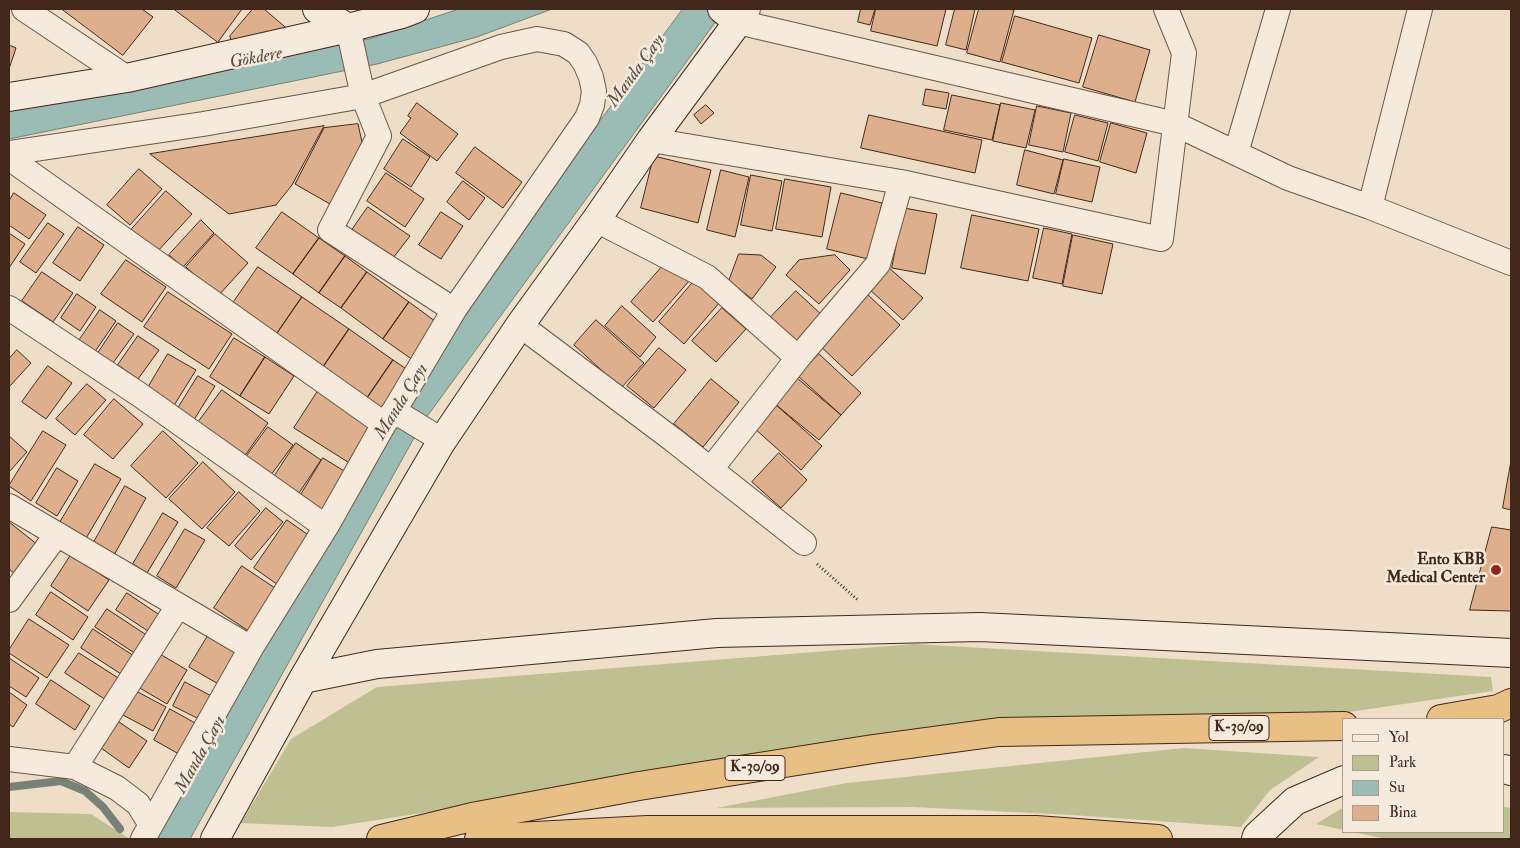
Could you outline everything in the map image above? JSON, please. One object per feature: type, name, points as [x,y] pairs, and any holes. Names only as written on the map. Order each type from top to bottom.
[{"type":"highway","points":[[1447,718],[1498,709],[1511,703]]},
{"type":"highway","name":"K-30/09","points":[[381,839],[472,817],[639,786],[874,749],[999,732],[1342,726]]},
{"type":"highway","points":[[478,839],[647,830],[1036,830],[1158,839]]},
{"type":"street","points":[[24,9],[127,78]]},
{"type":"street","points":[[317,9],[349,34],[363,96],[379,136],[330,230],[454,310]]},
{"type":"street","points":[[651,140],[901,182],[1161,239],[1184,53],[1166,9]]},
{"type":"street","points":[[1236,153],[1278,9]]},
{"type":"street","points":[[1370,207],[1420,9]]},
{"type":"street","points":[[9,97],[127,78],[349,34],[407,10]]},
{"type":"street","points":[[215,839],[436,439],[596,220],[734,13],[1176,124],[1288,178],[1370,207],[1511,263]]},
{"type":"street","points":[[9,153],[203,124],[363,96],[501,48],[537,39],[564,44],[578,53],[591,77],[594,92],[587,118],[454,310],[326,527],[251,648],[147,832]]},
{"type":"street","points":[[9,158],[389,418],[436,439]]},
{"type":"street","points":[[710,469],[798,358],[878,264],[901,182]]},
{"type":"street","points":[[596,220],[708,277],[798,358]]},
{"type":"street","points":[[9,308],[140,395],[326,527]]},
{"type":"street","points":[[520,325],[804,543]]},
{"type":"street","points":[[9,506],[251,648]]},
{"type":"street","points":[[9,600],[57,534]]},
{"type":"street","points":[[75,767],[178,606]]},
{"type":"street","points":[[303,679],[377,664],[717,633],[980,627],[1511,653]]},
{"type":"street","points":[[9,759],[75,767],[117,788],[138,804],[147,832]]},
{"type":"street","points":[[1256,839],[1295,801],[1342,781]]},
{"type":"path","points":[[804,543],[810,558],[892,629]]},
{"type":"green space","points":[[914,644],[1491,677],[1493,691],[1342,713],[1193,718],[481,804],[332,827],[241,823],[291,739],[377,687]]},
{"type":"green space","points":[[1184,748],[1319,757],[1270,790],[1241,827],[1071,815],[912,807],[716,808],[847,783]]},
{"type":"green space","points":[[1505,807],[1511,808],[1511,839],[1387,839],[1357,833],[1505,833]]},
{"type":"green space","points":[[1342,808],[1342,830],[1316,824]]},
{"type":"green space","points":[[9,812],[91,814],[130,839],[9,839]]},
{"type":"water","points":[[459,9],[552,9],[477,37],[377,64],[9,139],[9,106],[369,39]]},
{"type":"water","name":"Manda Çayı","points":[[683,9],[725,9],[423,422],[190,839],[152,839],[457,314]]},
{"type":"building","points":[[62,9],[142,9],[153,17],[123,55]]},
{"type":"building","points":[[174,9],[242,9],[218,42]]},
{"type":"building","points":[[253,9],[264,9],[291,32],[234,57],[230,36]]},
{"type":"building","points":[[861,9],[875,9],[870,25],[858,22]]},
{"type":"building","points":[[876,9],[946,9],[937,46],[871,31]]},
{"type":"building","points":[[955,9],[975,9],[966,50],[946,45]]},
{"type":"building","points":[[979,9],[1014,10],[1000,62],[967,53]]},
{"type":"building","points":[[1015,16],[1092,38],[1079,83],[1002,62]]},
{"type":"building","points":[[1099,35],[1150,50],[1135,102],[1083,87]]},
{"type":"building","points":[[9,45],[16,48],[9,69]]},
{"type":"building","points":[[926,89],[949,93],[946,109],[923,105]]},
{"type":"building","points":[[952,95],[1000,105],[992,140],[944,130]]},
{"type":"building","points":[[417,103],[458,134],[437,161],[400,133],[411,118],[408,116]]},
{"type":"building","points":[[1001,103],[1035,110],[1026,148],[993,141]]},
{"type":"building","points":[[706,105],[714,113],[701,124],[694,115]]},
{"type":"building","points":[[1037,106],[1071,113],[1063,152],[1029,145]]},
{"type":"building","points":[[869,115],[982,140],[975,173],[861,148]]},
{"type":"building","points":[[1075,115],[1108,123],[1098,161],[1065,152]]},
{"type":"building","points":[[1111,123],[1147,133],[1136,173],[1100,162]]},
{"type":"building","points":[[358,124],[364,151],[330,204],[295,184],[324,128]]},
{"type":"building","points":[[324,126],[292,185],[276,205],[229,214],[150,154]]},
{"type":"building","points":[[403,139],[430,157],[411,187],[384,169]]},
{"type":"building","points":[[475,147],[522,182],[503,208],[456,173]]},
{"type":"building","points":[[1025,150],[1063,160],[1054,194],[1017,185]]},
{"type":"building","points":[[654,156],[711,170],[698,223],[641,208]]},
{"type":"building","points":[[1064,159],[1100,167],[1092,202],[1056,194]]},
{"type":"building","points":[[139,169],[162,189],[130,225],[107,205]]},
{"type":"building","points":[[721,170],[749,177],[735,237],[707,230]]},
{"type":"building","points":[[386,173],[424,199],[405,227],[367,201]]},
{"type":"building","points":[[751,175],[782,181],[772,231],[741,225]]},
{"type":"building","points":[[785,179],[831,187],[822,237],[776,229]]},
{"type":"building","points":[[463,181],[485,198],[469,220],[447,202]]},
{"type":"building","points":[[166,191],[192,214],[155,254],[130,231]]},
{"type":"building","points":[[14,193],[46,215],[29,239],[9,225],[9,201]]},
{"type":"building","points":[[841,193],[882,203],[868,259],[827,249]]},
{"type":"building","points":[[368,207],[410,236],[393,258],[352,230]]},
{"type":"building","points":[[904,208],[937,214],[925,274],[892,268]]},
{"type":"building","points":[[282,212],[319,238],[293,274],[256,248]]},
{"type":"building","points":[[441,212],[463,226],[441,259],[419,245]]},
{"type":"building","points":[[972,215],[1039,229],[1028,281],[961,268]]},
{"type":"building","points":[[201,220],[214,233],[183,267],[169,255]]},
{"type":"building","points":[[48,223],[64,234],[36,273],[20,262]]},
{"type":"building","points":[[78,227],[104,245],[80,281],[53,263]]},
{"type":"building","points":[[1044,228],[1072,234],[1062,284],[1033,278]]},
{"type":"building","points":[[9,233],[25,244],[9,268]]},
{"type":"building","points":[[215,234],[248,263],[218,296],[186,267]]},
{"type":"building","points":[[1073,235],[1113,244],[1102,294],[1063,286]]},
{"type":"building","points":[[319,238],[345,256],[319,293],[293,274]]},
{"type":"building","points":[[739,254],[761,255],[776,267],[752,299],[729,281]]},
{"type":"building","points":[[835,255],[850,270],[819,304],[786,275],[799,260]]},
{"type":"building","points":[[345,256],[367,272],[341,308],[319,293]]},
{"type":"building","points":[[126,260],[166,287],[142,322],[101,294]]},
{"type":"building","points":[[668,260],[690,280],[653,322],[631,302]]},
{"type":"building","points":[[887,266],[923,298],[903,320],[868,288]]},
{"type":"building","points":[[258,267],[302,297],[275,336],[231,306]]},
{"type":"building","points":[[42,272],[73,293],[53,322],[22,301]]},
{"type":"building","points":[[367,272],[409,302],[383,339],[341,308]]},
{"type":"building","points":[[695,280],[720,302],[684,344],[659,322]]},
{"type":"building","points":[[796,291],[823,316],[797,343],[771,317]]},
{"type":"building","points":[[168,292],[232,334],[209,369],[144,327]]},
{"type":"building","points":[[866,293],[900,325],[852,376],[817,343]]},
{"type":"building","points":[[77,294],[96,307],[80,331],[61,318]]},
{"type":"building","points":[[302,297],[349,329],[321,370],[274,338]]},
{"type":"building","points":[[409,302],[439,324],[413,360],[383,339]]},
{"type":"building","points":[[622,306],[656,337],[640,357],[605,326]]},
{"type":"building","points":[[722,308],[746,329],[716,362],[692,341]]},
{"type":"building","points":[[100,310],[116,321],[94,353],[78,342]]},
{"type":"building","points":[[596,320],[644,363],[621,388],[574,345]]},
{"type":"building","points":[[118,323],[134,334],[113,363],[98,353]]},
{"type":"building","points":[[349,329],[393,360],[365,401],[321,370]]},
{"type":"building","points":[[138,336],[159,350],[138,379],[118,365]]},
{"type":"building","points":[[234,338],[265,357],[240,396],[210,377]]},
{"type":"building","points":[[659,348],[686,370],[654,408],[627,386]]},
{"type":"building","points":[[17,350],[31,363],[9,387],[9,359]]},
{"type":"building","points":[[168,354],[196,370],[173,407],[146,391]]},
{"type":"building","points":[[819,354],[861,393],[841,415],[798,376]]},
{"type":"building","points":[[265,357],[294,376],[269,414],[240,396]]},
{"type":"building","points":[[393,360],[414,374],[387,415],[365,401]]},
{"type":"building","points":[[48,366],[72,383],[46,419],[22,402]]},
{"type":"building","points":[[198,376],[215,386],[192,423],[175,413]]},
{"type":"building","points":[[797,378],[841,415],[819,440],[775,404]]},
{"type":"building","points":[[711,379],[739,402],[703,447],[674,424]]},
{"type":"building","points":[[87,384],[106,400],[75,435],[56,419]]},
{"type":"building","points":[[222,390],[268,423],[241,461],[194,428]]},
{"type":"building","points":[[318,391],[375,427],[351,464],[294,428]]},
{"type":"building","points":[[114,399],[143,424],[113,459],[84,435]]},
{"type":"building","points":[[775,404],[822,446],[801,470],[754,428]]},
{"type":"building","points":[[268,427],[293,445],[268,479],[243,461]]},
{"type":"building","points":[[43,431],[66,445],[31,501],[9,486]]},
{"type":"building","points":[[163,431],[198,463],[166,498],[131,466]]},
{"type":"building","points":[[9,436],[27,452],[9,472]]},
{"type":"building","points":[[296,443],[321,460],[295,499],[270,483]]},
{"type":"building","points":[[779,453],[807,480],[781,508],[752,482]]},
{"type":"building","points":[[323,458],[349,474],[326,514],[299,498]]},
{"type":"building","points":[[1511,461],[1511,510],[1503,508]]},
{"type":"building","points":[[203,462],[235,492],[202,529],[169,499]]},
{"type":"building","points":[[95,464],[121,479],[85,540],[59,524]]},
{"type":"building","points":[[57,468],[78,481],[57,516],[36,503]]},
{"type":"building","points":[[125,486],[146,498],[114,555],[93,544]]},
{"type":"building","points":[[239,492],[260,511],[229,546],[207,528]]},
{"type":"building","points":[[266,508],[283,522],[251,560],[235,546]]},
{"type":"building","points":[[163,513],[178,522],[147,573],[133,564]]},
{"type":"building","points":[[287,520],[314,539],[281,587],[254,568]]},
{"type":"building","points":[[9,522],[38,545],[15,574],[9,569]]},
{"type":"building","name":"Ento KBB Medical Center","points":[[1492,527],[1511,530],[1511,611],[1470,610]]},
{"type":"building","points":[[185,529],[205,540],[176,588],[157,576]]},
{"type":"building","points":[[71,555],[109,580],[88,611],[51,586]]},
{"type":"building","points":[[242,566],[281,592],[253,634],[214,608]]},
{"type":"building","points":[[51,592],[88,617],[73,640],[36,615]]},
{"type":"building","points":[[127,593],[161,616],[151,633],[116,610]]},
{"type":"building","points":[[107,609],[148,636],[136,654],[95,627]]},
{"type":"building","points":[[29,619],[69,645],[47,678],[9,653],[9,650]]},
{"type":"building","points":[[93,629],[137,658],[124,676],[81,648]]},
{"type":"building","points":[[209,634],[240,652],[220,685],[189,667]]},
{"type":"building","points":[[79,653],[123,681],[109,702],[65,673]]},
{"type":"building","points":[[158,653],[187,670],[167,704],[138,687]]},
{"type":"building","points":[[9,658],[39,678],[26,697],[9,686]]},
{"type":"building","points":[[51,680],[90,706],[75,730],[36,704]]},
{"type":"building","points":[[185,682],[217,699],[205,722],[173,706]]},
{"type":"building","points":[[136,691],[166,707],[153,731],[123,715]]},
{"type":"building","points":[[9,692],[27,705],[13,727],[9,724]]},
{"type":"building","points":[[170,709],[195,723],[189,733],[186,758],[154,740]]},
{"type":"building","points":[[119,722],[147,741],[129,768],[101,748]]},
{"type":"waterway","points":[[9,787],[61,781],[85,791],[103,807],[120,829]]},
{"type":"place","name":"Ento KBB Medical Center","points":[[1496,570]]},
{"type":"water label","name":"Gökdere","points":[[256,59]]}]
